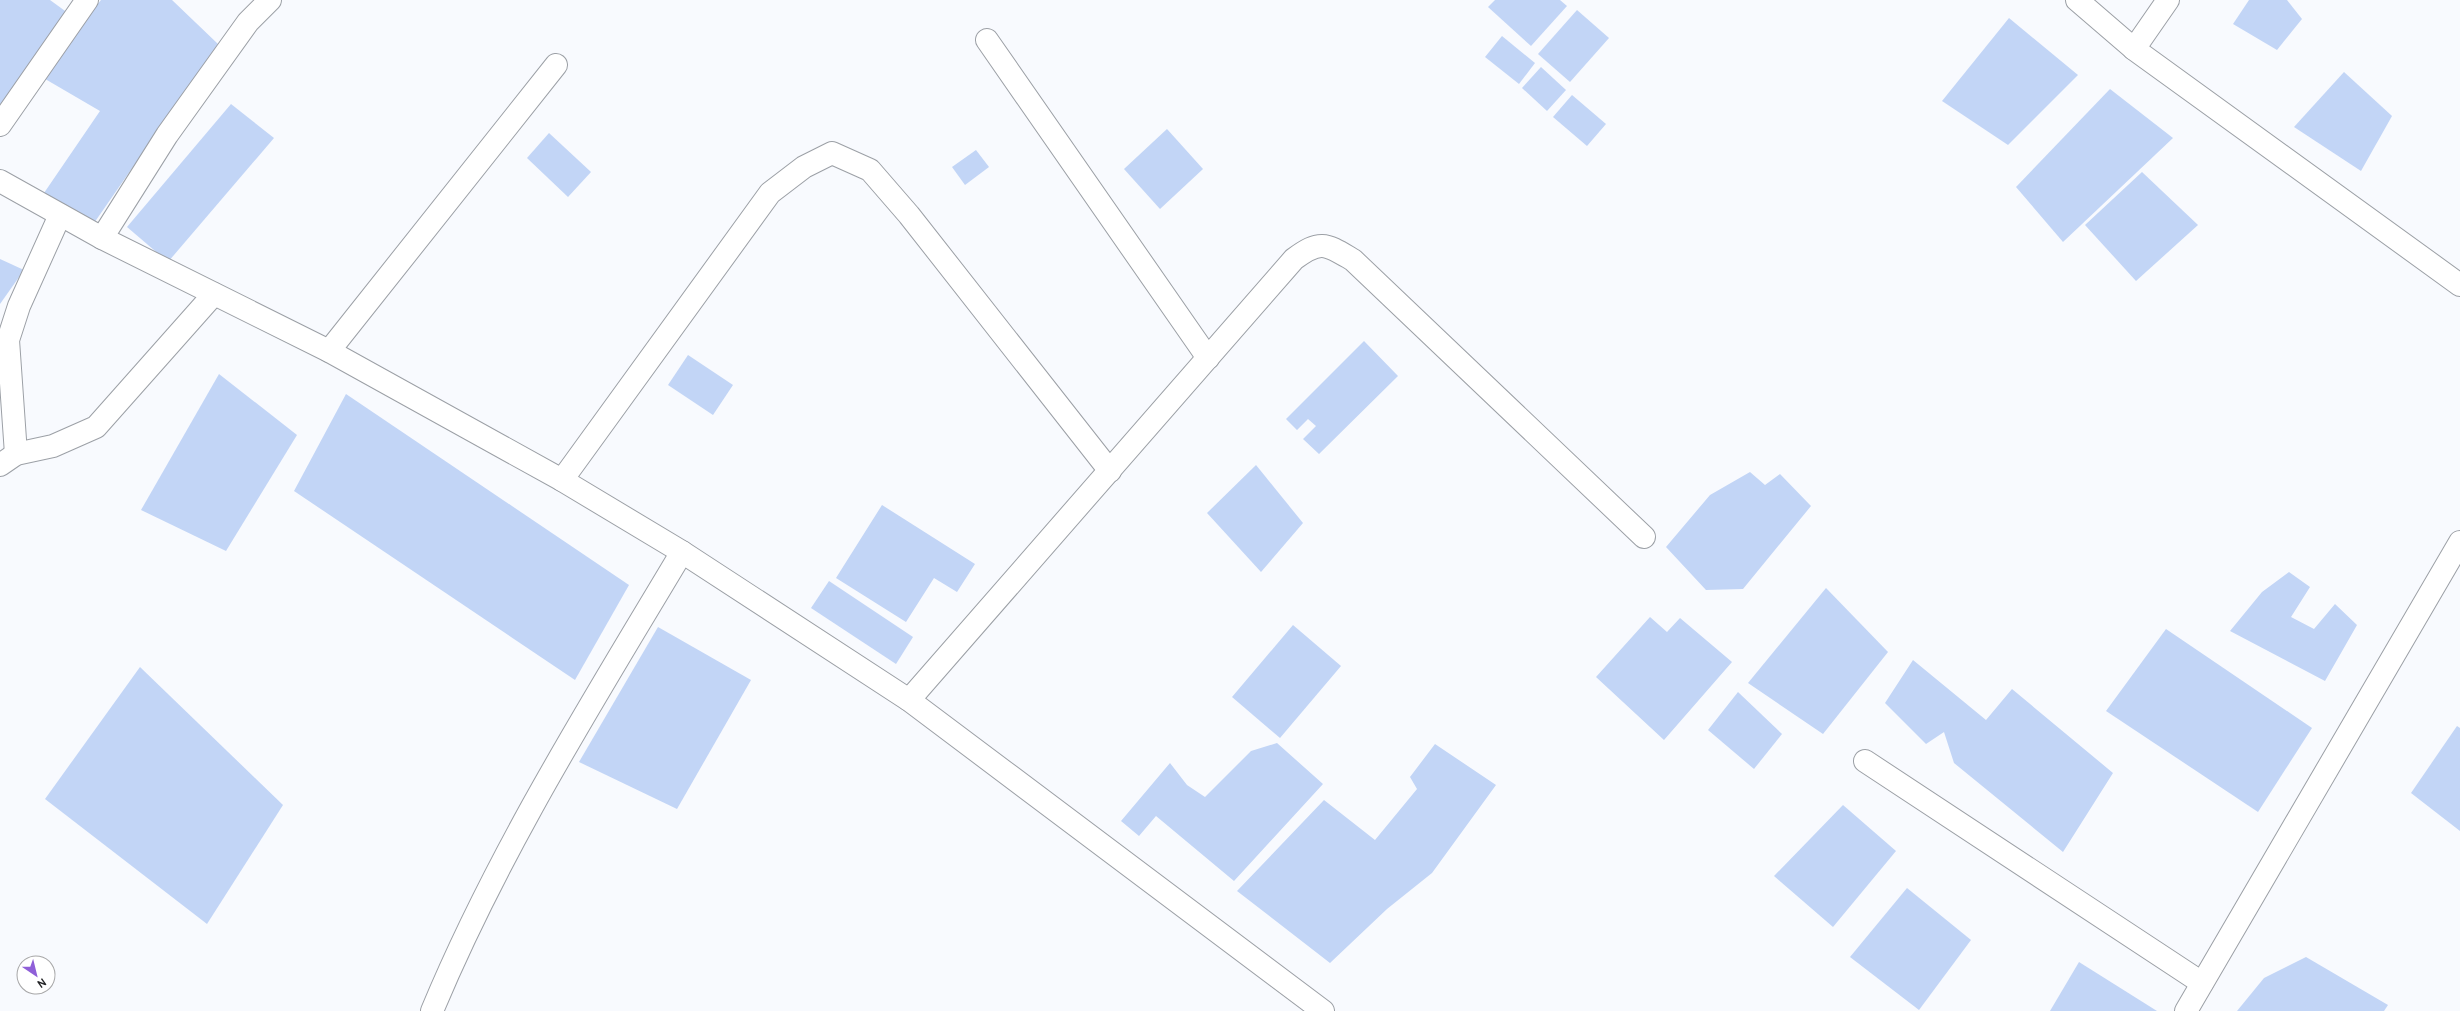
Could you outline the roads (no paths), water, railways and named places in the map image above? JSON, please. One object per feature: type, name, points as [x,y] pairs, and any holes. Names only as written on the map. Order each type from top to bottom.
[{"type":"street","points":[[0,126],[87,0]]},
{"type":"street","points":[[102,238],[167,135],[248,22],[270,0]]},
{"type":"street","points":[[2077,0],[2134,49],[2460,285]]},
{"type":"street","points":[[2134,49],[2168,0]]},
{"type":"street","points":[[987,40],[1208,358]]},
{"type":"street","points":[[329,351],[556,65]]},
{"type":"street","points":[[562,480],[770,193],[804,167],[832,153],[870,170],[875,175],[1110,470]]},
{"type":"street","points":[[0,181],[102,238],[329,351],[562,480],[682,552],[909,700],[1323,1011]]},
{"type":"street","points":[[60,215],[19,306],[8,340],[8,459],[53,446],[96,427],[214,294]]},
{"type":"street","points":[[909,700],[1294,259],[1312,246],[1332,247],[1353,260],[1644,537]]},
{"type":"street","points":[[2186,1011],[2460,542]]},
{"type":"street","points":[[432,1011],[459,946],[558,759],[682,552]]},
{"type":"street","points":[[1865,761],[2202,983]]}]
